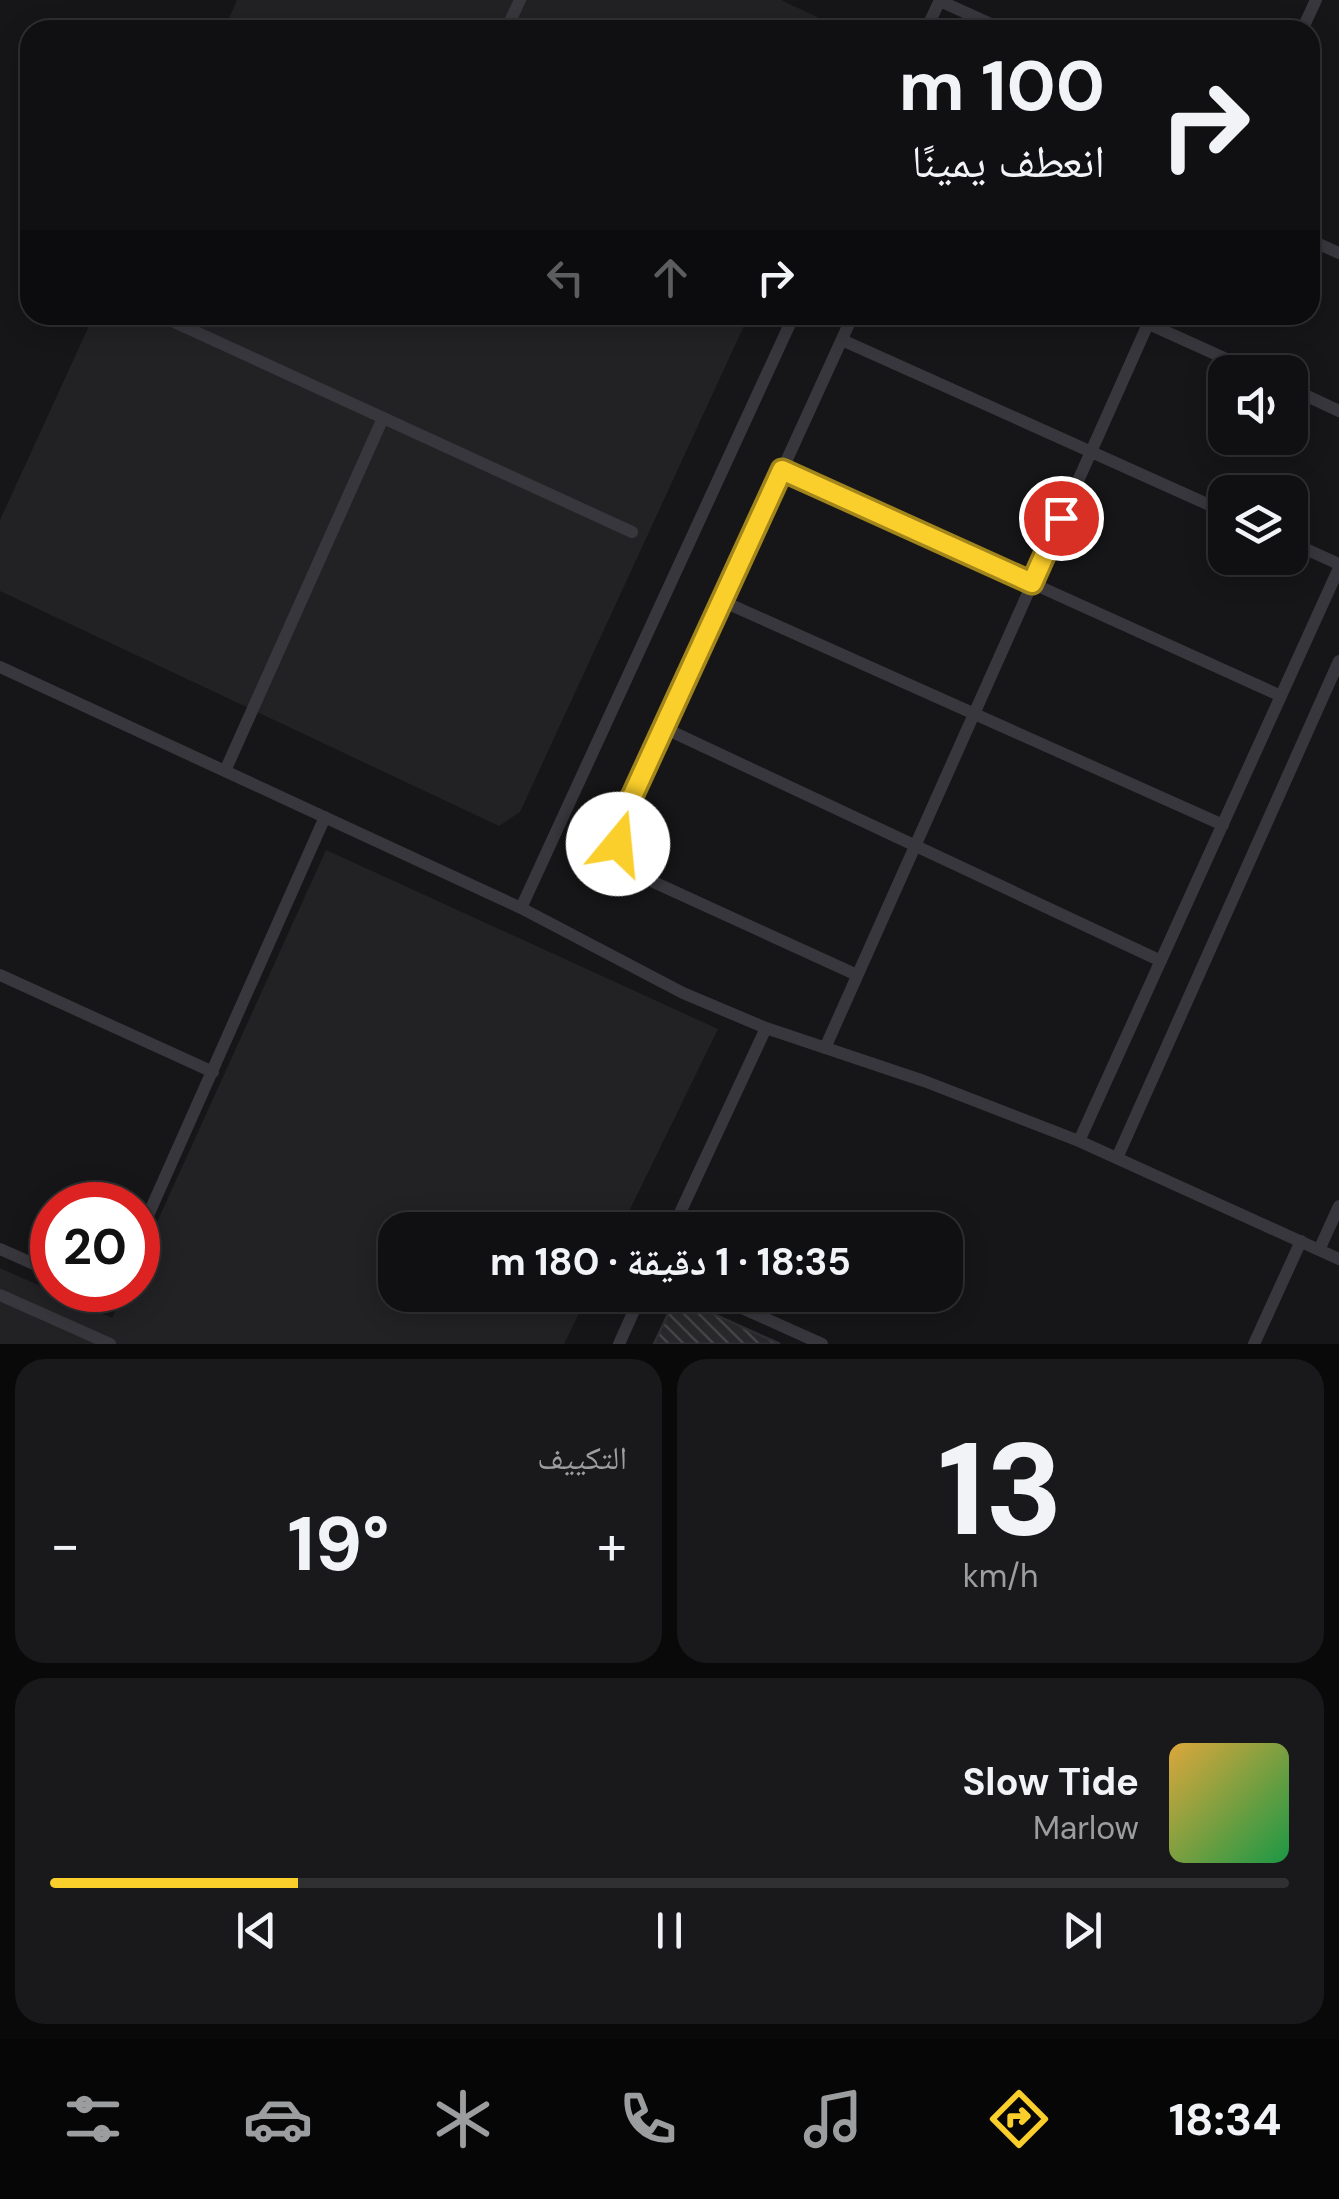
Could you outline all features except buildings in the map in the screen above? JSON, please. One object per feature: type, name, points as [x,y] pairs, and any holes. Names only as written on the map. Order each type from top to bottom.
[{"type":"lane","points":[[940,0],[983,20]]},
{"type":"lane","points":[[181,325],[632,532]]},
{"type":"lane","points":[[521,908],[789,325]]},
{"type":"lane","points":[[849,325],[618,829],[618,844],[623,859],[647,880],[857,976]]},
{"type":"lane","points":[[825,1048],[1147,325]]},
{"type":"lane","points":[[1162,325],[1221,355]]},
{"type":"lane","points":[[842,340],[1208,504]]},
{"type":"lane","points":[[1308,396],[1339,411]]},
{"type":"lane","points":[[225,771],[383,418]]},
{"type":"lane","points":[[782,470],[1280,696]]},
{"type":"lane","points":[[1079,1141],[1339,566],[1308,551]]},
{"type":"lane","points":[[722,601],[1222,825]]},
{"type":"lane","points":[[1117,1158],[1339,662]]},
{"type":"lane","points":[[0,668],[521,908],[683,993],[766,1028],[924,1081],[1079,1141],[1339,1259]]},
{"type":"lane","points":[[664,728],[1161,962]]},
{"type":"lane","points":[[160,1189],[325,817]]},
{"type":"lane","points":[[0,975],[212,1072]]},
{"type":"lane","points":[[680,1212],[766,1028]]},
{"type":"lane","points":[[1319,1250],[1339,1206]]},
{"type":"lane","points":[[1254,1344],[1301,1242]]},
{"type":"lane","points":[[0,1250],[30,1263]]},
{"type":"lane","points":[[0,1296],[110,1344]]},
{"type":"lane","points":[[619,1344],[634,1312]]},
{"type":"lane","points":[[751,1312],[822,1344]]},
{"type":"shaded area","points":[[237,0],[781,0],[824,20],[228,20]]},
{"type":"shaded area","points":[[89,325],[744,325],[520,812],[499,826],[0,591],[0,520]]},
{"type":"shaded area","points":[[326,850],[718,1029],[629,1212],[378,1212],[378,1312],[580,1312],[564,1344],[0,1344],[0,1268],[30,1281],[30,1312],[99,1312],[112,1318],[115,1312],[160,1312],[160,1216]]},
{"type":"route","points":[[618,844],[624,814],[782,470],[1032,583],[1061,518]]}]
